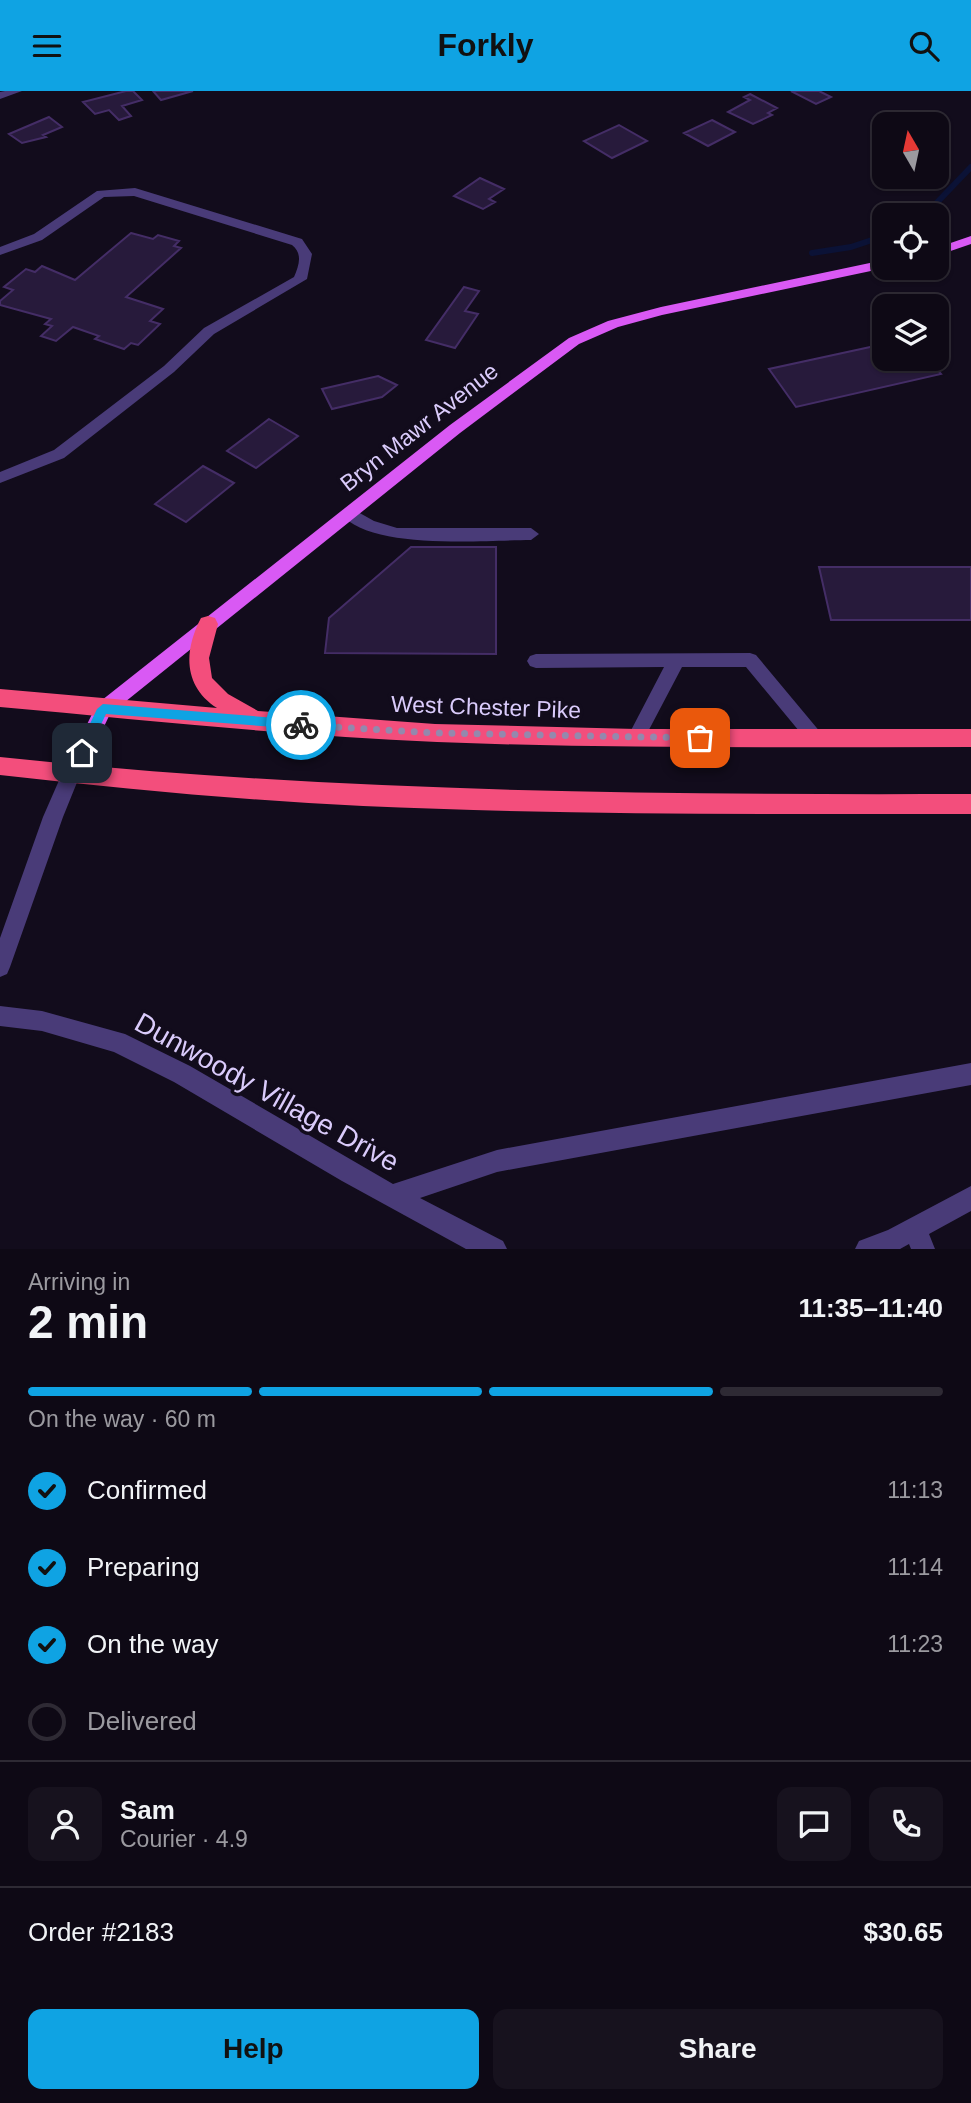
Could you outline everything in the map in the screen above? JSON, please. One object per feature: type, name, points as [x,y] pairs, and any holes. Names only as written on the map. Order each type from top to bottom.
[{"type":"highway","points":[[208,624],[198,656],[204,684],[220,701],[262,721]]},
{"type":"highway","name":"West Chester Pike","points":[[0,698],[103,709],[435,733],[636,738],[971,738]]},
{"type":"highway","points":[[0,766],[71,775],[283,791],[502,802],[971,804]]},
{"type":"main road","points":[[949,248],[971,240]]},
{"type":"main road","name":"Bryn Mawr Avenue","points":[[71,775],[103,709],[539,365],[592,331],[661,311],[872,267]]},
{"type":"street","points":[[0,96],[16,91]]},
{"type":"street","points":[[0,251],[38,237],[101,194],[135,192],[297,242],[303,247],[307,259],[300,279],[209,331],[169,369],[59,454],[0,478]]},
{"type":"street","points":[[349,513],[368,525],[397,534],[531,534]]},
{"type":"street","points":[[636,738],[677,660]]},
{"type":"street","points":[[536,661],[750,660],[815,738]]},
{"type":"street","points":[[0,967],[53,817],[71,775]]},
{"type":"street","name":"Dunwoody Village Drive","points":[[0,1016],[42,1021],[117,1042],[183,1074],[391,1196],[495,1249]]},
{"type":"street","points":[[391,1196],[497,1161],[971,1074]]},
{"type":"street","points":[[867,1249],[919,1239],[971,1198]]},
{"type":"building","points":[[133,91],[142,100],[122,106],[131,116],[119,120],[109,110],[95,114],[83,102]]},
{"type":"building","points":[[153,91],[193,91],[161,100]]},
{"type":"building","points":[[791,91],[819,91],[831,97],[816,104]]},
{"type":"building","points":[[750,94],[777,108],[768,113],[772,115],[753,124],[728,112],[750,100],[744,97]]},
{"type":"building","points":[[49,117],[62,127],[43,135],[46,137],[22,143],[9,134]]},
{"type":"building","points":[[712,120],[735,132],[708,146],[684,133]]},
{"type":"building","points":[[619,125],[647,141],[612,158],[584,141]]},
{"type":"building","points":[[480,178],[504,189],[489,199],[495,202],[483,209],[454,196]]},
{"type":"building","points":[[131,233],[153,239],[158,235],[179,241],[174,246],[181,248],[126,297],[163,309],[150,321],[160,324],[138,345],[131,343],[124,349],[95,339],[99,336],[73,327],[56,341],[41,336],[52,326],[45,324],[51,319],[0,305],[0,301],[13,290],[4,287],[26,269],[35,272],[42,266],[75,280]]},
{"type":"building","points":[[464,287],[479,291],[465,311],[478,314],[455,348],[426,340]]},
{"type":"building","points":[[872,347],[872,371],[938,371],[941,374],[796,407],[769,369]]},
{"type":"building","points":[[378,376],[397,385],[382,397],[332,409],[322,389]]},
{"type":"building","points":[[269,419],[298,436],[256,468],[227,451]]},
{"type":"building","points":[[203,466],[234,483],[186,522],[155,504]]},
{"type":"building","points":[[411,547],[496,547],[496,654],[325,653],[329,618]]},
{"type":"building","points":[[819,567],[971,567],[971,620],[831,620]]},
{"type":"waterway","points":[[936,203],[971,167]]},
{"type":"waterway","points":[[812,253],[851,247],[872,240]]},
{"type":"way so far","points":[[301,725],[538,737],[700,738]]},
{"type":"route","points":[[82,753],[103,709],[301,725]]}]
